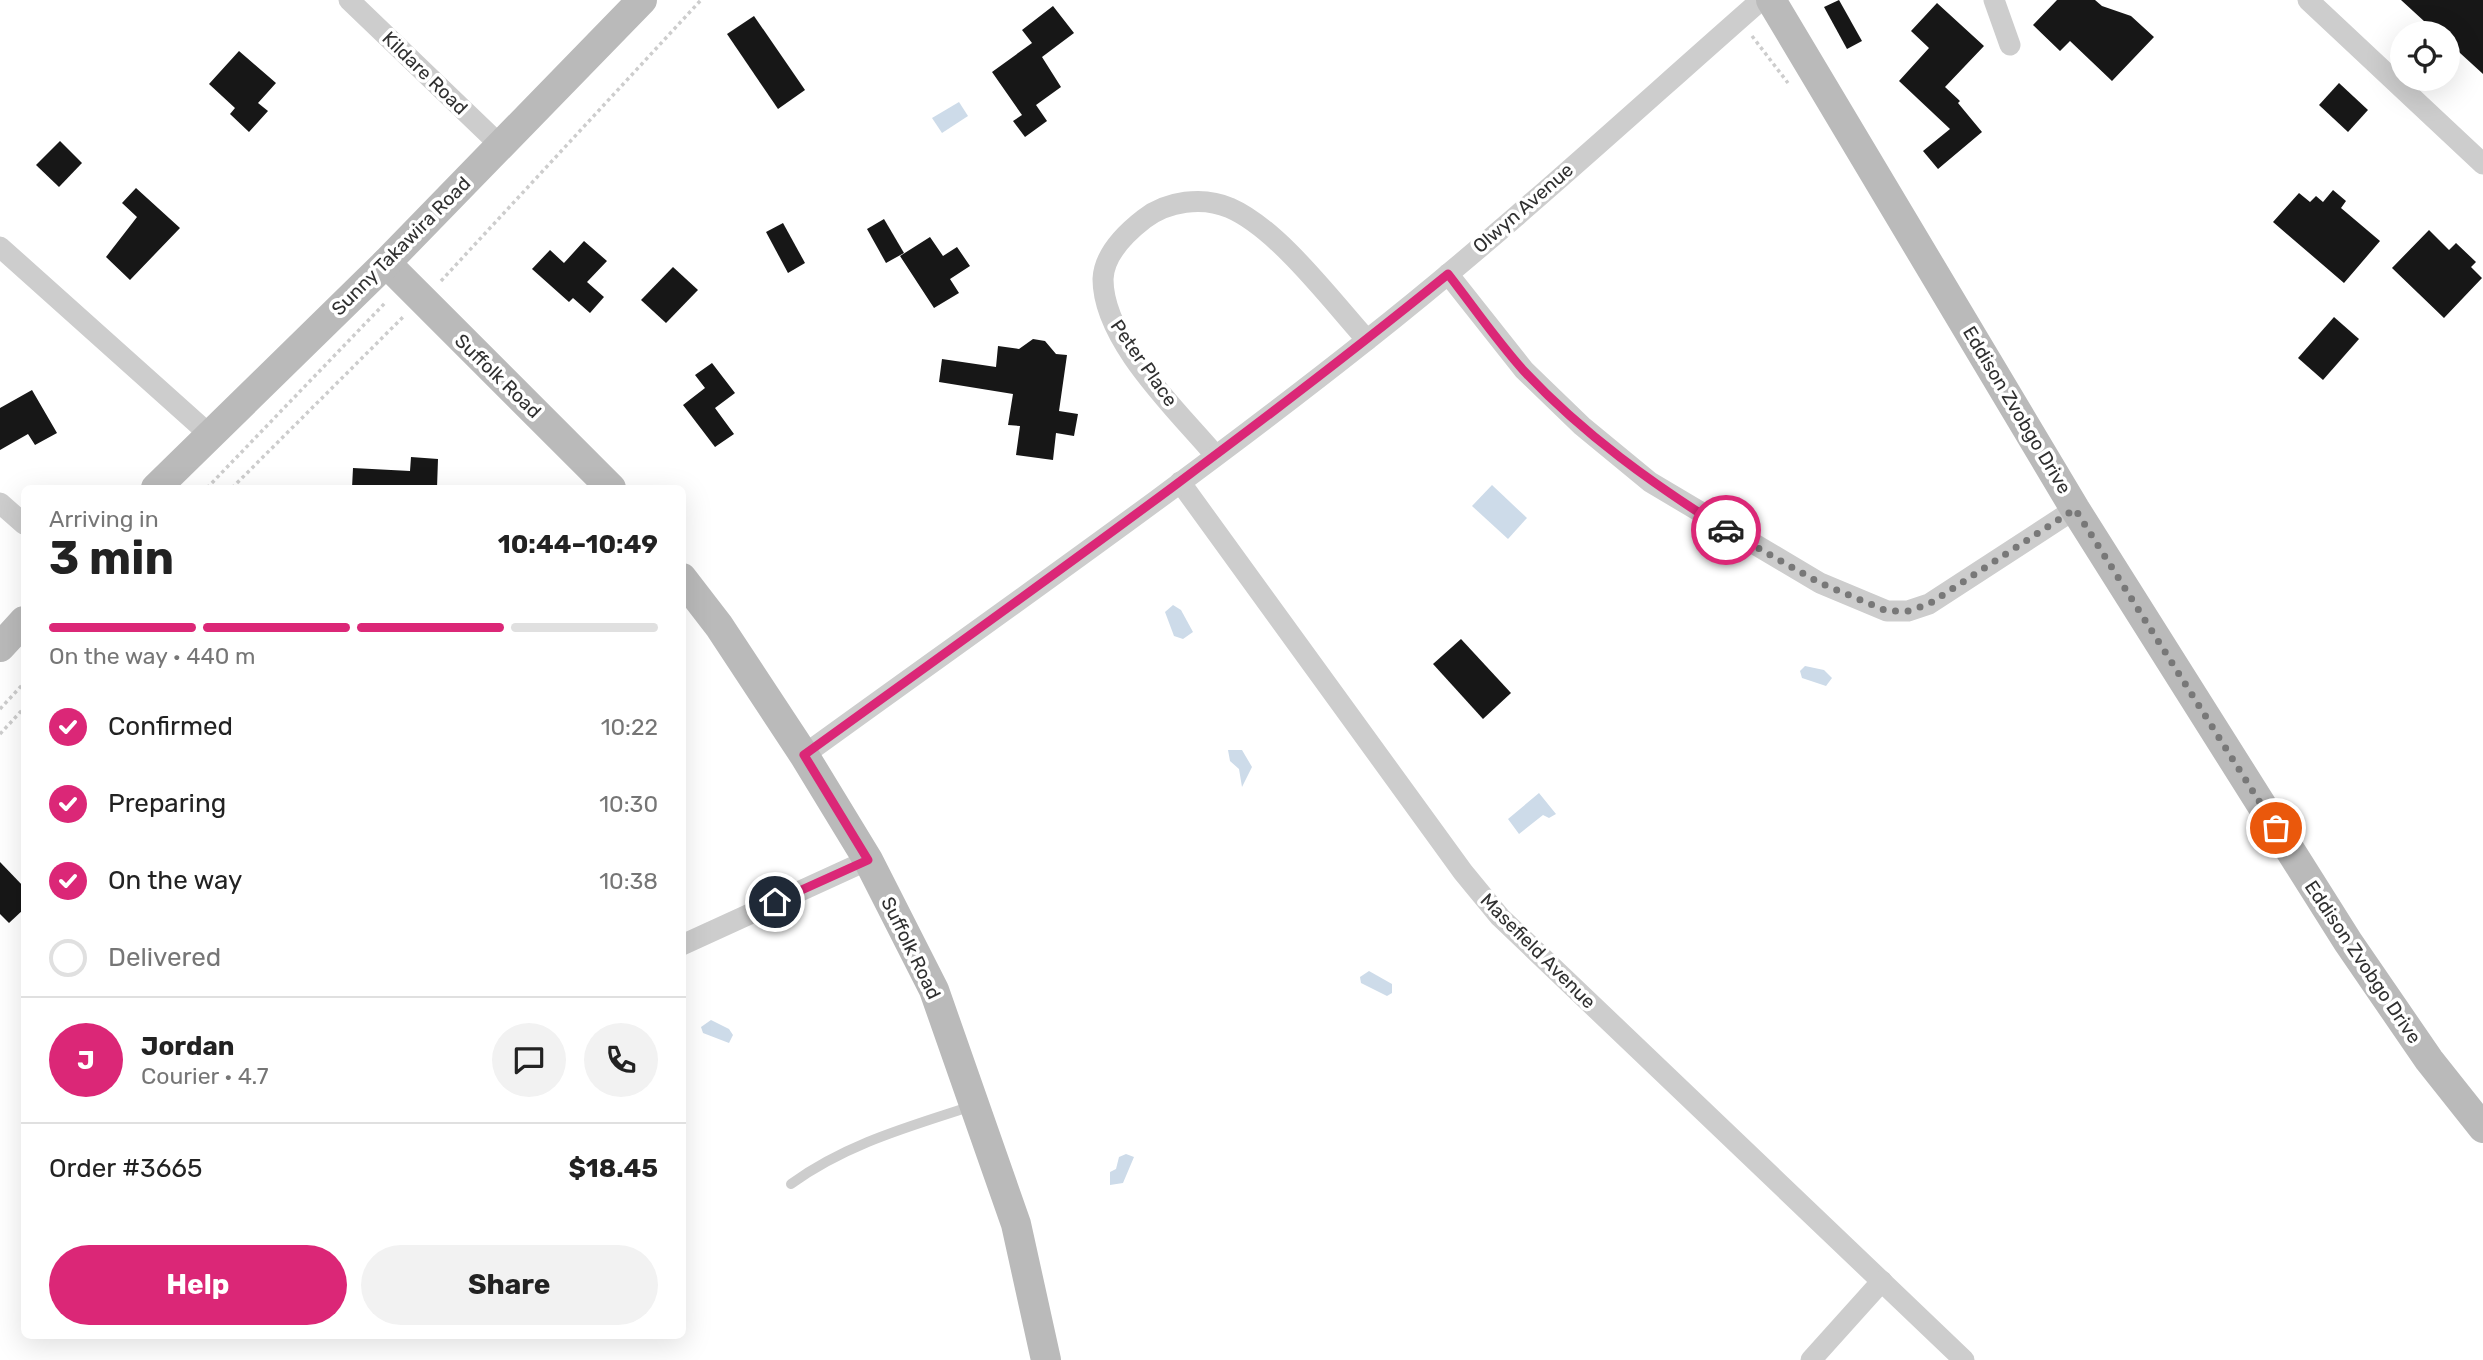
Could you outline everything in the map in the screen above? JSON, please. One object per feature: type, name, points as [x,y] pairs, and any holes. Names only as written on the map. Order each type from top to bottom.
[{"type":"street","name":"Kildare Road","points":[[349,0],[501,146]]},
{"type":"street","name":"Sunny Takawira Road","points":[[159,485],[386,263],[642,0]]},
{"type":"street","name":"Olwyn Avenue","points":[[804,755],[1216,456],[1367,340],[1448,274],[1761,0]]},
{"type":"street","name":"Eddison Zvobgo Drive","points":[[1771,0],[2075,509],[2348,942],[2429,1060],[2483,1128]]},
{"type":"street","points":[[1994,0],[2010,45]]},
{"type":"street","points":[[2308,0],[2483,164]]},
{"type":"street","name":"Peter Place","points":[[1216,456],[1146,373],[1111,322],[1103,278],[1106,264],[1132,228],[1152,213],[1198,200],[1229,207],[1267,231],[1367,340]]},
{"type":"street","points":[[0,247],[211,435]]},
{"type":"street","name":"Suffolk Road","points":[[386,263],[608,485]]},
{"type":"street","points":[[1448,274],[1524,370],[1581,426],[1650,482],[1820,583],[1887,611],[1908,611],[1929,604],[2075,509]]},
{"type":"street","name":"Masefield Avenue","points":[[1180,482],[1463,872],[1500,917],[1964,1360]]},
{"type":"street","points":[[0,503],[21,521]]},
{"type":"street","name":"Suffolk Road","points":[[686,583],[719,626],[804,755],[868,860],[934,990],[1017,1224],[1046,1360]]},
{"type":"street","points":[[0,647],[21,624]]},
{"type":"street","points":[[686,943],[868,860]]},
{"type":"street","points":[[1811,1360],[1882,1281]]},
{"type":"lane","points":[[791,1184],[834,1156],[880,1136],[975,1105]]},
{"type":"path","points":[[235,485],[422,299],[701,0]]},
{"type":"path","points":[[0,709],[21,686]]},
{"type":"path","points":[[0,734],[21,711]]},
{"type":"water","points":[[959,102],[968,116],[942,133],[932,118]]},
{"type":"water","points":[[1492,485],[1527,518],[1508,539],[1472,506]]},
{"type":"water","points":[[1173,605],[1181,610],[1193,632],[1183,639],[1174,636],[1165,612]]},
{"type":"water","points":[[1805,666],[1824,670],[1832,678],[1826,686],[1802,678],[1800,671]]},
{"type":"water","points":[[1228,750],[1242,750],[1252,767],[1242,787],[1239,769],[1230,761]]},
{"type":"water","points":[[1539,793],[1556,814],[1549,818],[1543,815],[1519,834],[1508,819]]},
{"type":"water","points":[[1369,971],[1392,984],[1392,993],[1387,996],[1361,983],[1360,977]]},
{"type":"water","points":[[711,1020],[729,1029],[733,1035],[729,1043],[703,1033],[701,1027]]},
{"type":"water","points":[[1126,1154],[1134,1157],[1123,1183],[1110,1185],[1110,1172],[1116,1169],[1119,1157]]},
{"type":"building","points":[[1839,0],[1862,41],[1847,49],[1824,7]]},
{"type":"building","points":[[2057,0],[2095,0],[2102,6],[2131,16],[2154,37],[2112,81],[2070,41],[2060,51],[2033,25]]},
{"type":"building","points":[[2401,0],[2483,0],[2483,74],[2460,53],[2460,21],[2424,21]]},
{"type":"building","points":[[1937,3],[1984,46],[1945,87],[1960,101],[1958,103],[1982,132],[1938,169],[1923,151],[1950,129],[1899,81],[1929,48],[1911,31]]},
{"type":"building","points":[[1053,6],[1074,33],[1042,57],[1061,87],[1036,105],[1047,121],[1025,137],[1013,121],[1022,115],[992,72],[1032,43],[1022,30]]},
{"type":"building","points":[[754,16],[805,90],[778,109],[727,34]]},
{"type":"building","points":[[239,51],[276,83],[258,103],[268,111],[249,132],[230,114],[235,108],[209,84]]},
{"type":"building","points":[[2339,83],[2368,110],[2348,132],[2319,105]]},
{"type":"building","points":[[60,141],[82,163],[59,187],[36,165]]},
{"type":"building","points":[[136,188],[180,228],[130,280],[106,257],[137,217],[122,203]]},
{"type":"building","points":[[2333,190],[2346,201],[2341,208],[2380,241],[2344,283],[2273,222],[2299,193],[2310,202],[2316,196],[2323,202]]},
{"type":"building","points":[[884,219],[904,253],[886,263],[867,229]]},
{"type":"building","points":[[783,223],[805,263],[788,273],[766,232]]},
{"type":"building","points":[[2429,230],[2449,250],[2456,243],[2476,262],[2471,267],[2482,278],[2444,318],[2392,268]]},
{"type":"building","points":[[930,237],[943,256],[957,247],[970,266],[950,279],[959,293],[934,308],[900,256]]},
{"type":"building","points":[[584,241],[607,261],[587,282],[604,297],[590,313],[573,298],[569,302],[532,269],[550,250],[564,263]]},
{"type":"building","points":[[673,267],[698,290],[666,323],[641,300]]},
{"type":"building","points":[[2334,317],[2359,339],[2323,380],[2298,358]]},
{"type":"building","points":[[1033,339],[1045,341],[1056,354],[1067,355],[1059,411],[1078,414],[1074,436],[1056,433],[1053,460],[1016,455],[1020,426],[1008,425],[1013,394],[939,382],[942,359],[996,367],[998,346],[1019,349]]},
{"type":"building","points":[[712,363],[735,393],[715,408],[734,434],[715,447],[683,405],[705,388],[695,375]]},
{"type":"building","points":[[32,390],[57,433],[35,445],[28,434],[0,450],[0,408]]},
{"type":"building","points":[[411,457],[438,459],[437,485],[352,485],[353,468],[410,471]]},
{"type":"building","points":[[1461,639],[1511,693],[1483,719],[1433,664]]},
{"type":"building","points":[[0,862],[21,884],[21,912],[9,923],[0,914]]},
{"type":"way so far","points":[[1726,530],[1820,583],[1887,611],[1908,611],[1929,604],[2075,509],[2276,828]]},
{"type":"route","points":[[775,902],[868,860],[804,755],[1180,482],[1367,340],[1448,274],[1524,370],[1581,426],[1650,482],[1726,530]]}]
